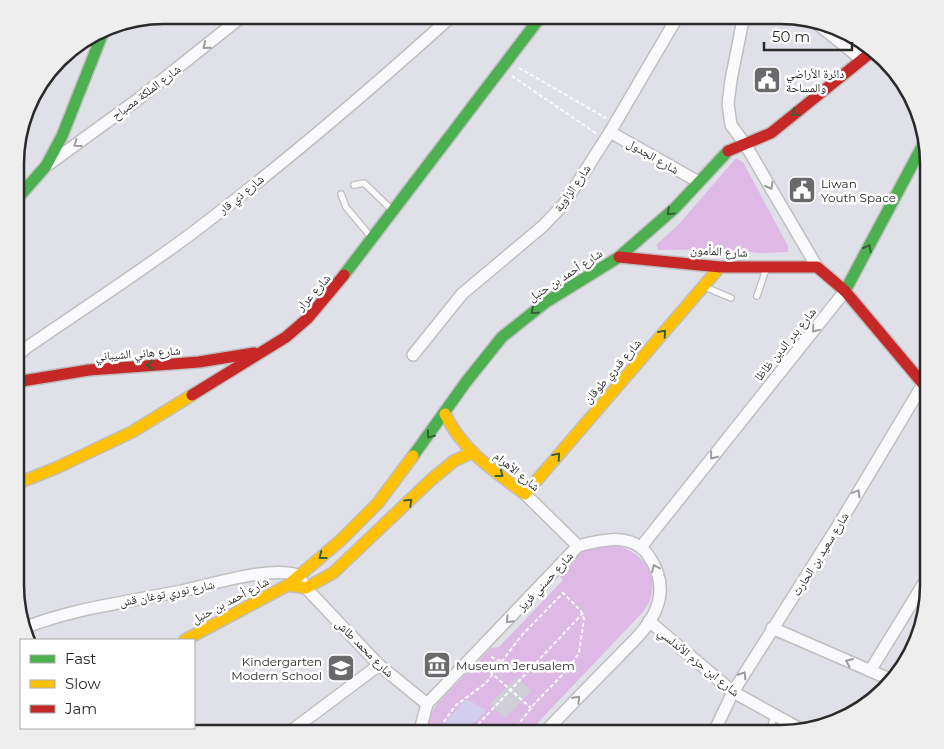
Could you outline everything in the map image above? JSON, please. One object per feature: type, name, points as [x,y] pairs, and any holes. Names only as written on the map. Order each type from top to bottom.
[{"type":"street","name":"شارع الملكة مصباح","points":[[46,166],[137,100],[233,24]]},
{"type":"street","name":"شارع ذي قار","points":[[24,350],[192,234],[365,94],[443,24]]},
{"type":"street","name":"شارع عرار","points":[[24,481],[98,450],[152,420],[286,337],[308,318],[373,240],[535,24]]},
{"type":"street","name":"شارع الزاوية","points":[[412,355],[462,294],[554,215],[564,204],[673,24]]},
{"type":"street","points":[[742,24],[728,104],[731,125],[746,144],[817,268],[845,290],[920,381]]},
{"type":"street","points":[[827,32],[861,59]]},
{"type":"street","points":[[24,191],[46,166],[62,136],[100,39]]},
{"type":"street","name":"شارع أحمد بن حنبل","points":[[187,639],[288,585],[340,541],[378,503],[445,414],[466,382],[502,337],[546,302],[619,257],[675,208],[697,181],[726,152],[771,133],[867,55]]},
{"type":"street","name":"شارع الجدول","points":[[610,131],[697,181]]},
{"type":"street","name":"شارع بدر الدين ظاظا","points":[[641,547],[845,290],[919,150]]},
{"type":"street","name":"شارع المأمون","points":[[619,257],[720,267],[817,268]]},
{"type":"street","name":"شارع قدري طوقان","points":[[525,494],[720,267]]},
{"type":"street","name":"شارع هاني الشيباني","points":[[24,381],[116,367],[199,362],[262,351]]},
{"type":"street","points":[[199,362],[209,384]]},
{"type":"street","name":"شارع سعيد بن الحارث","points":[[717,725],[733,692],[772,628],[920,397]]},
{"type":"street","name":"شارع الأهرام","points":[[445,414],[460,442],[525,494],[578,546]]},
{"type":"street","points":[[298,575],[306,588],[333,574],[432,480],[454,461],[473,452]]},
{"type":"street","points":[[378,503],[393,518]]},
{"type":"street","name":"شارع حسني فريز","points":[[421,725],[427,704],[578,546],[613,539],[630,542],[641,547]]},
{"type":"street","points":[[552,725],[650,622],[656,610],[660,592],[660,580],[651,559],[641,547]]},
{"type":"street","name":"شارع نوري توغان قش","points":[[30,626],[72,613],[272,573],[298,575]]},
{"type":"street","name":"شارع أحمد بن حنبل","points":[[288,585],[306,588]]},
{"type":"street","name":"شارع محمد طاش","points":[[306,588],[379,665],[427,704]]},
{"type":"street","points":[[870,671],[920,590]]},
{"type":"street","name":"شارع ابن حزم الأندلسي","points":[[650,622],[733,692],[792,725]]},
{"type":"street","points":[[772,628],[885,677]]},
{"type":"street","points":[[299,725],[379,665]]},
{"type":"lane","points":[[354,185],[364,183],[393,212]]},
{"type":"lane","points":[[341,194],[346,207],[373,240]]},
{"type":"lane","points":[[757,296],[767,267]]},
{"type":"lane","points":[[704,286],[731,298]]},
{"type":"lane","points":[[771,725],[775,716]]},
{"type":"path","points":[[505,65],[610,131]]},
{"type":"path","points":[[505,65],[610,131]]},
{"type":"path","points":[[444,725],[450,712],[462,700],[486,683],[491,674],[532,623],[563,593],[582,613],[584,619],[579,653],[568,669],[531,708],[518,725]]},
{"type":"path","points":[[477,725],[582,613]]},
{"type":"path","points":[[473,656],[531,708]]},
{"type":"path","points":[[491,657],[501,661]]},
{"type":"shaded area","points":[[736,158],[743,162],[788,246],[788,252],[760,253],[721,249],[659,250],[656,245],[679,224]]},
{"type":"shaded area","points":[[609,544],[633,552],[642,560],[652,578],[650,600],[643,612],[536,725],[427,725],[429,717],[437,704],[491,648],[499,647],[563,580],[559,575],[564,570],[566,571],[571,561],[582,551]]},
{"type":"shaded area","points":[[517,677],[531,691],[505,718],[490,704]]},
{"type":"sand","points":[[466,699],[486,710],[472,725],[444,725]]},
{"type":"traffic: fast","points":[[344,275],[535,24]]},
{"type":"traffic: fast","points":[[24,191],[46,166],[62,136],[100,39]]},
{"type":"traffic: fast","points":[[413,456],[466,382],[502,337],[546,302],[619,257],[675,208],[728,151]]},
{"type":"traffic: fast","points":[[845,291],[920,151]]},
{"type":"traffic: slow","points":[[445,414],[452,427],[470,449],[525,494],[720,267]]},
{"type":"traffic: slow","points":[[24,481],[56,468],[132,432],[192,395]]},
{"type":"traffic: slow","points":[[288,585],[306,588],[333,573],[432,479],[454,461],[473,452]]},
{"type":"traffic: slow","points":[[187,639],[288,585],[340,541],[378,503],[413,456]]},
{"type":"traffic: jam","points":[[728,151],[771,133],[868,55]]},
{"type":"traffic: jam","points":[[619,257],[720,267],[817,267],[845,291],[920,380]]},
{"type":"traffic: jam","points":[[192,395],[286,337],[308,318],[344,275]]},
{"type":"traffic: jam","points":[[24,381],[89,370],[199,362],[254,353]]},
{"type":"place","name":"دائرة الأراضي والمساحة","points":[[767,80]]},
{"type":"place","name":"Liwan Youth Space","points":[[802,190]]},
{"type":"place","name":"Museum Jerusalem","points":[[437,665]]},
{"type":"place","name":"Kindergarten Modern School","points":[[341,668]]}]
